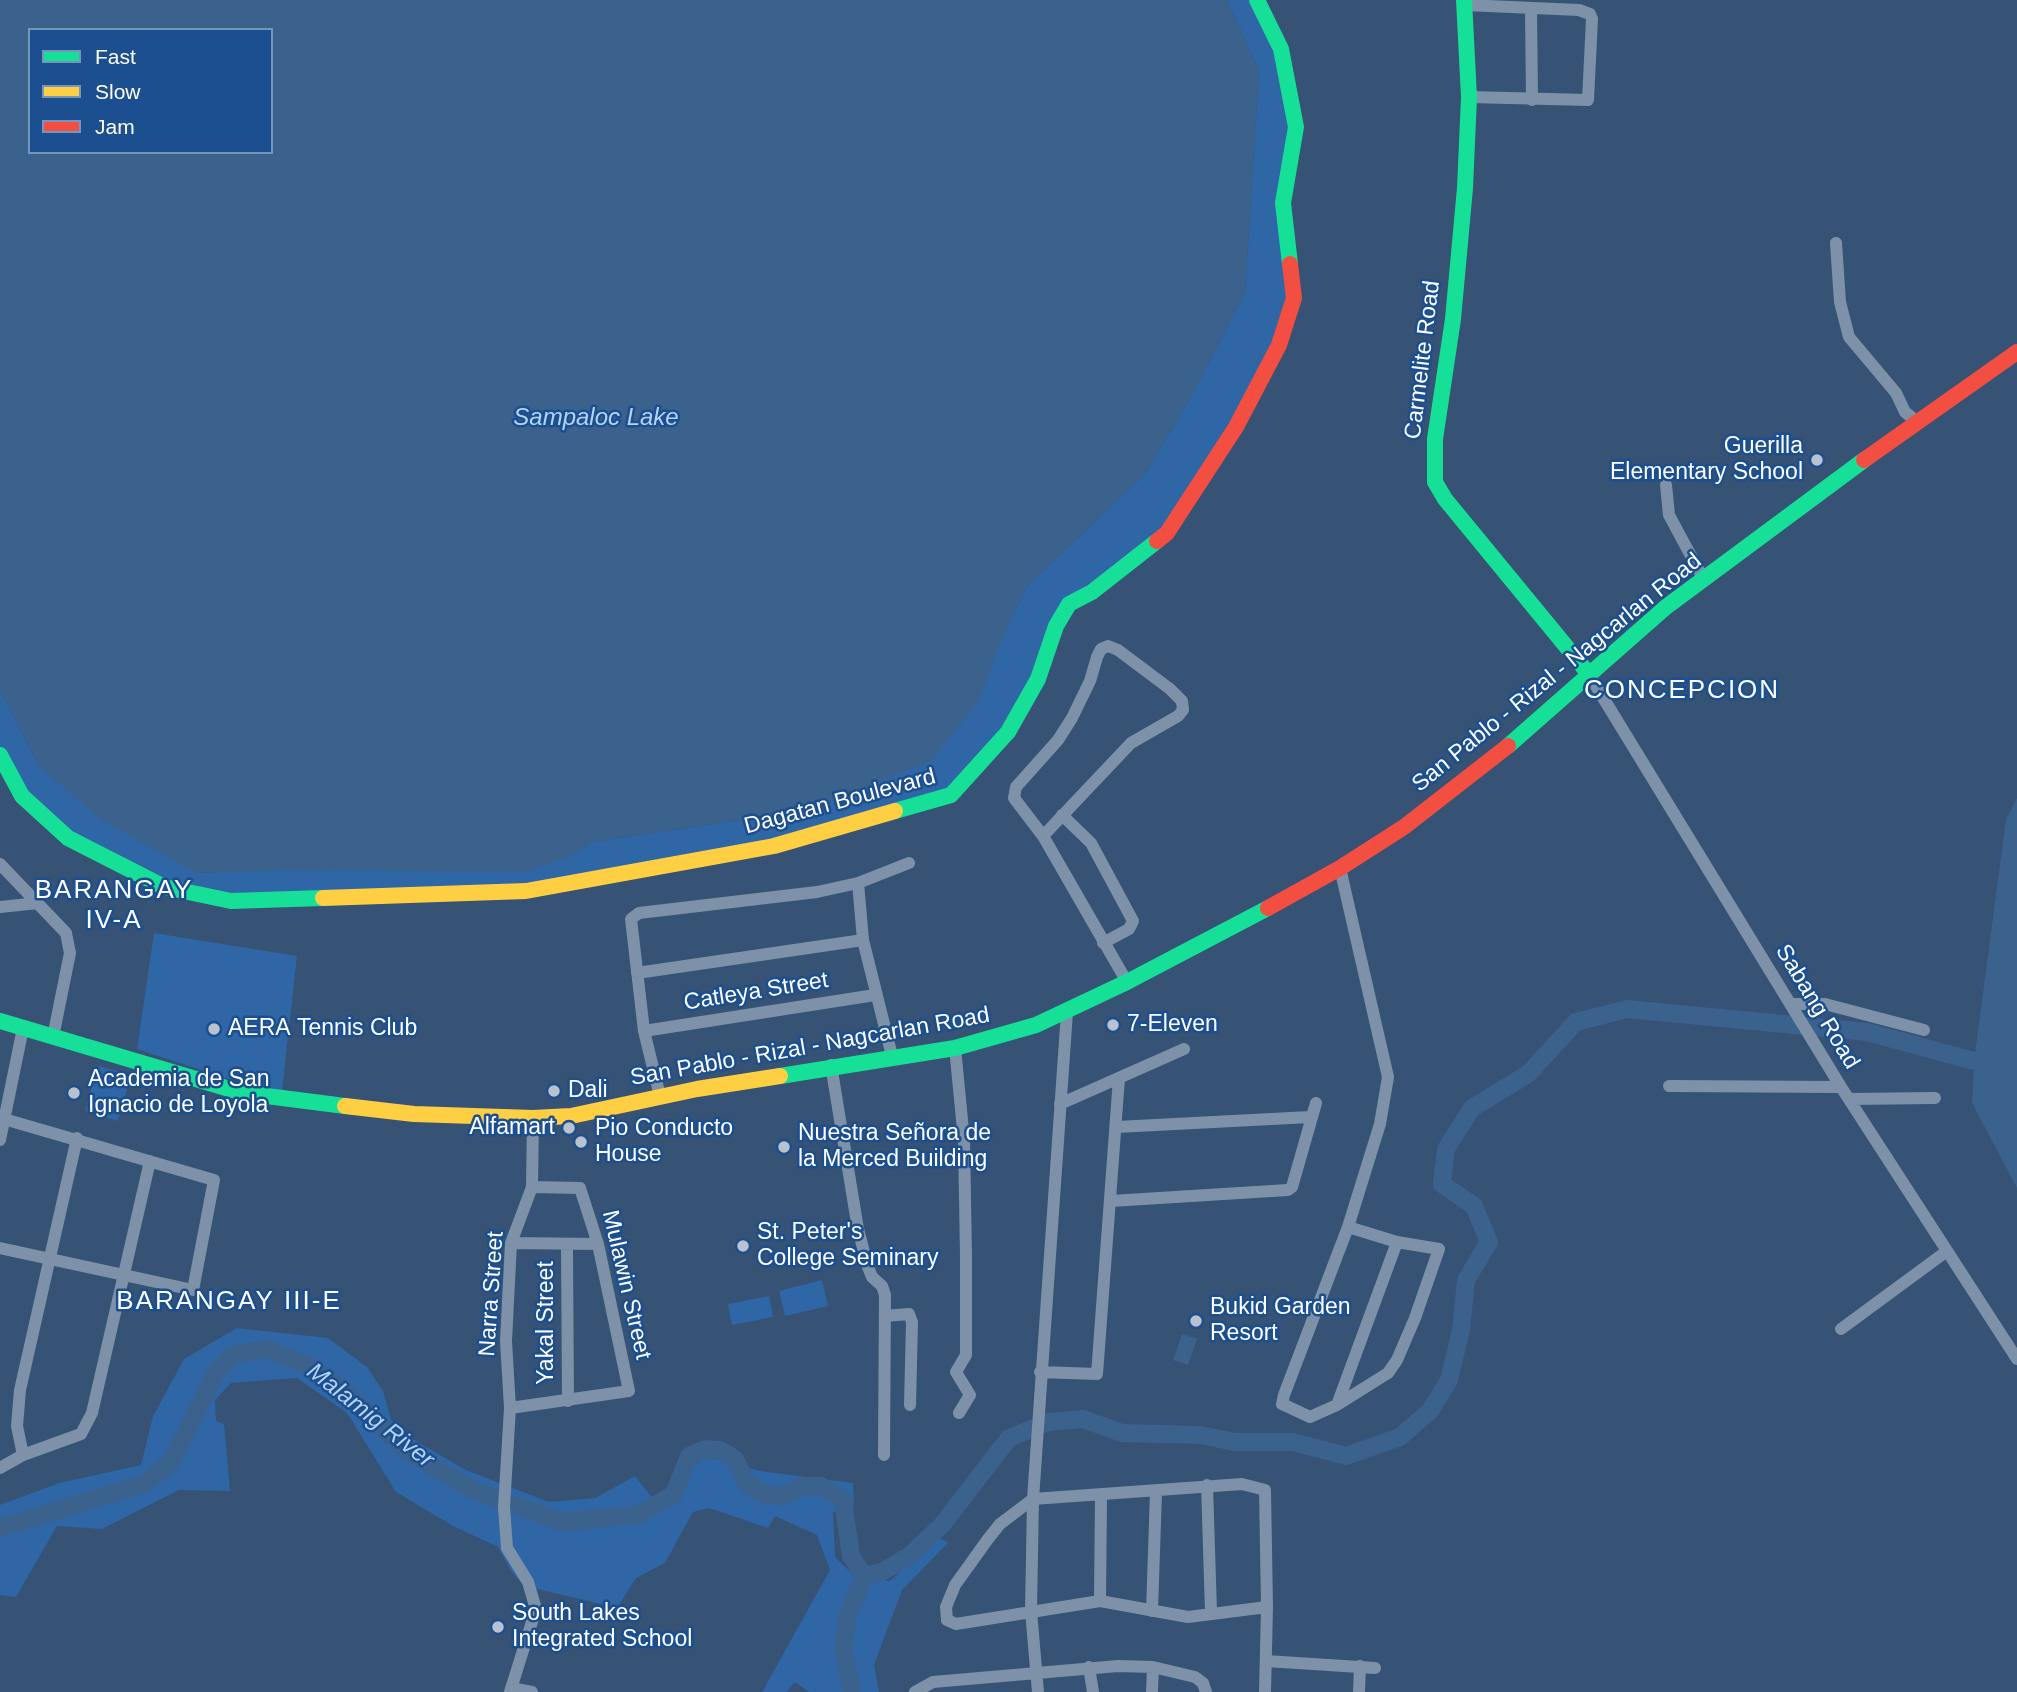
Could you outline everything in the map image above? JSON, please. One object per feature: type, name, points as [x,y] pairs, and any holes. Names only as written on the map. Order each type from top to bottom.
[{"type":"street","name":"Dagatan Boulevard","points":[[0,755],[22,796],[68,838],[164,887],[231,901],[526,891],[774,846],[951,795],[1008,732],[1038,679],[1056,626],[1069,604],[1092,592],[1167,533],[1236,427],[1279,345],[1294,298],[1283,203],[1296,127],[1281,49],[1257,0]]},
{"type":"street","points":[[1464,3],[1586,11],[1592,19],[1588,100],[1469,97]]},
{"type":"street","name":"Carmelite Road","points":[[1464,3],[1469,97],[1452,320],[1435,439],[1436,482],[1445,499],[1588,673]]},
{"type":"street","points":[[1531,9],[1532,100]]},
{"type":"street","points":[[1836,243],[1840,302],[1849,337],[1896,393],[1905,411],[1916,421]]},
{"type":"street","name":"San Pablo - Rizal - Nagcarlan Road","points":[[0,1021],[243,1093],[414,1114],[533,1118],[571,1116],[660,1096],[831,1065],[955,1048],[1036,1025],[1127,982],[1340,868],[1404,827],[1480,771],[1588,673],[1667,607],[1916,421],[2017,352]]},
{"type":"street","points":[[1666,485],[1669,515],[1704,580]]},
{"type":"street","points":[[1043,836],[1131,743],[1178,716],[1183,710],[1182,701],[1170,689],[1127,656],[1108,646],[1101,649],[1080,701],[1058,740],[1016,788],[1014,798],[1043,836],[1127,982]]},
{"type":"street","name":"Sabang Road","points":[[1588,673],[1841,1087],[2017,1359]]},
{"type":"street","points":[[1062,815],[1091,843],[1133,921],[1129,929],[1103,943]]},
{"type":"street","points":[[660,1096],[644,1031],[631,919],[639,913],[817,892],[858,883],[909,863]]},
{"type":"street","points":[[0,864],[66,933],[70,953],[53,1037]]},
{"type":"street","points":[[1340,868],[1388,1077],[1380,1124],[1348,1227],[1282,1405],[1310,1417],[1337,1405],[1388,1373],[1397,1360],[1415,1318],[1439,1249],[1396,1242],[1348,1227]]},
{"type":"street","points":[[858,883],[863,940],[892,1056]]},
{"type":"street","points":[[0,907],[38,903]]},
{"type":"street","points":[[636,973],[863,940]]},
{"type":"street","name":"Catleya Street","points":[[644,1031],[875,995]]},
{"type":"street","points":[[1790,1004],[1825,1004],[1924,1030]]},
{"type":"street","points":[[1038,1692],[1031,1611],[1033,1499],[1067,1012]]},
{"type":"street","points":[[0,1140],[23,1028]]},
{"type":"street","points":[[955,1048],[964,1140],[966,1255],[966,1355],[956,1372],[970,1395],[959,1413]]},
{"type":"street","points":[[1060,1104],[1184,1049]]},
{"type":"street","points":[[831,1065],[858,1229],[872,1277],[882,1286],[884,1455]]},
{"type":"street","points":[[1040,1372],[1097,1374],[1119,1079]]},
{"type":"street","points":[[1669,1086],[1841,1087]]},
{"type":"street","points":[[1849,1099],[1935,1098]]},
{"type":"street","points":[[1111,1201],[1288,1189],[1292,1186],[1316,1103]]},
{"type":"street","points":[[1117,1127],[1310,1117]]},
{"type":"street","name":"Narra Street","points":[[511,1690],[536,1609],[528,1582],[507,1548],[504,1507],[510,1408],[506,1341],[511,1242],[532,1187],[533,1118]]},
{"type":"street","points":[[0,1248],[193,1290],[214,1180],[4,1119]]},
{"type":"street","points":[[23,1455],[18,1426],[20,1390],[77,1139]]},
{"type":"street","points":[[0,1468],[23,1455],[81,1434],[92,1413],[150,1161]]},
{"type":"street","name":"Mulawin Street","points":[[532,1187],[580,1188],[598,1244],[629,1391],[568,1401]]},
{"type":"street","points":[[511,1242],[568,1246],[598,1244]]},
{"type":"street","points":[[1337,1405],[1396,1242]]},
{"type":"street","name":"Yakal Street","points":[[568,1246],[568,1401]]},
{"type":"street","points":[[1841,1329],[1947,1251]]},
{"type":"street","points":[[884,1317],[909,1314],[912,1322],[910,1405]]},
{"type":"street","points":[[510,1408],[568,1401]]},
{"type":"street","points":[[1265,1692],[1266,1607],[1265,1490],[1241,1484],[1033,1499],[1000,1524],[977,1555],[949,1597],[947,1620],[956,1624],[1100,1601],[1188,1616],[1266,1607]]},
{"type":"street","points":[[1208,1485],[1211,1612]]},
{"type":"street","points":[[1152,1611],[1156,1492]]},
{"type":"street","points":[[1100,1601],[1101,1496]]},
{"type":"street","points":[[1266,1661],[1375,1668]]},
{"type":"street","points":[[1359,1692],[1360,1666]]},
{"type":"street","points":[[1089,1667],[1093,1692]]},
{"type":"street","points":[[915,1692],[933,1682],[1089,1667],[1153,1667],[1195,1677],[1203,1683],[1206,1692]]},
{"type":"street","points":[[1152,1692],[1153,1667]]},
{"type":"street","points":[[511,1690],[532,1692]]},
{"type":"shaded area","points":[[1227,0],[1257,0],[1266,16],[1296,127],[1283,203],[1294,298],[1279,345],[1167,533],[1069,604],[1008,732],[951,795],[774,846],[574,880],[231,901],[164,887],[68,838],[22,796],[0,753],[0,690],[39,766],[196,873],[570,856],[592,842],[813,809],[1000,641],[1027,586],[1145,474],[1192,395],[1245,293],[1259,71]]},
{"type":"shaded area","name":"AERA Tennis Club","points":[[154,933],[297,956],[282,1091],[225,1078],[137,1049]]},
{"type":"shaded area","points":[[98,1066],[131,1075],[118,1121],[85,1111]]},
{"type":"shaded area","points":[[822,1280],[828,1306],[785,1316],[779,1291]]},
{"type":"shaded area","points":[[769,1296],[773,1317],[732,1325],[728,1304]]},
{"type":"shaded area","points":[[237,1328],[328,1338],[367,1367],[383,1391],[391,1420],[416,1441],[466,1470],[549,1502],[595,1498],[635,1476],[661,1509],[683,1494],[689,1470],[705,1456],[760,1471],[853,1483],[854,1506],[833,1512],[835,1557],[857,1578],[890,1581],[938,1537],[948,1543],[902,1590],[874,1665],[879,1692],[809,1692],[795,1682],[786,1692],[762,1692],[830,1570],[817,1535],[775,1516],[768,1528],[709,1508],[693,1512],[665,1563],[636,1578],[617,1608],[525,1586],[511,1571],[498,1547],[453,1526],[396,1492],[347,1413],[297,1378],[231,1383],[215,1400],[216,1421],[224,1424],[230,1491],[179,1490],[102,1529],[57,1526],[16,1597],[0,1595],[0,1505],[59,1483],[141,1465],[153,1416],[184,1359]]},
{"type":"water","name":"Sampaloc Lake","points":[[0,0],[1227,0],[1259,71],[1245,293],[1192,395],[1145,474],[1027,586],[1000,642],[979,701],[931,761],[813,809],[592,842],[570,856],[527,872],[297,870],[196,873],[100,819],[39,766],[0,690]]},
{"type":"water","points":[[2017,798],[2017,1188],[1972,1103],[1974,1061],[2006,819]]},
{"type":"water","points":[[1182,1334],[1197,1339],[1188,1365],[1173,1360]]},
{"type":"waterway","points":[[864,1576],[882,1572],[909,1556],[942,1525],[1009,1438],[1048,1422],[1083,1419],[1122,1433],[1201,1435],[1234,1442],[1293,1442],[1346,1456],[1400,1437],[1430,1411],[1449,1380],[1461,1330],[1466,1280],[1489,1242],[1474,1206],[1442,1184],[1446,1149],[1472,1108],[1528,1074],[1576,1022],[1627,1009],[1867,1032],[1974,1061]]},
{"type":"waterway","name":"Malamig River","points":[[0,1528],[144,1484],[171,1462],[215,1374],[232,1355],[267,1349],[309,1366],[341,1388],[406,1450],[473,1490],[562,1522],[638,1515],[674,1494],[689,1456],[705,1449],[720,1450],[735,1459],[747,1484],[765,1495],[783,1496],[803,1486],[821,1486],[843,1500],[851,1556],[864,1576]]},
{"type":"waterway","name":"Malamig River","points":[[852,1692],[843,1648],[848,1615],[864,1576]]},
{"type":"traffic: fast","points":[[1257,0],[1281,49],[1296,127],[1283,203],[1290,264]]},
{"type":"traffic: fast","points":[[1464,0],[1469,97],[1465,188],[1453,319],[1435,439],[1435,482],[1445,499],[1588,673]]},
{"type":"traffic: fast","points":[[1508,746],[1666,607],[1864,460]]},
{"type":"traffic: fast","points":[[895,811],[951,795],[1008,732],[1038,679],[1056,626],[1069,604],[1092,592],[1157,541]]},
{"type":"traffic: fast","points":[[0,755],[22,796],[68,838],[164,887],[231,901],[323,898]]},
{"type":"traffic: fast","points":[[780,1076],[955,1048],[1036,1025],[1127,982],[1268,908]]},
{"type":"traffic: fast","points":[[0,1021],[243,1093],[345,1106]]},
{"type":"traffic: slow","points":[[323,898],[526,891],[774,846],[895,811]]},
{"type":"traffic: slow","points":[[345,1106],[414,1114],[533,1118],[571,1116],[697,1089],[780,1076]]},
{"type":"traffic: jam","points":[[1157,541],[1167,533],[1236,427],[1279,345],[1294,298],[1290,264]]},
{"type":"traffic: jam","points":[[1864,460],[2017,352]]},
{"type":"traffic: jam","points":[[1268,908],[1340,868],[1404,827],[1508,746]]},
{"type":"place","name":"Guerilla Elementary School","points":[[1817,460]]},
{"type":"place","name":"7-Eleven","points":[[1113,1025]]},
{"type":"place","name":"AERA Tennis Club","points":[[214,1029]]},
{"type":"place","name":"Dali","points":[[554,1091]]},
{"type":"place","name":"Academia de San Ignacio de Loyola","points":[[74,1093]]},
{"type":"place","name":"Alfamart","points":[[569,1128]]},
{"type":"place","name":"Pio Conducto House","points":[[581,1142]]},
{"type":"place","name":"Nuestra Señora de la Merced Building","points":[[784,1147]]},
{"type":"place","name":"St. Peter's College Seminary","points":[[743,1246]]},
{"type":"place","name":"Bukid Garden Resort","points":[[1196,1321]]},
{"type":"place","name":"South Lakes Integrated School","points":[[498,1627]]},
{"type":"district","name":"CONCEPCION","points":[[1682,691]]},
{"type":"district","name":"BARANGAY IV-A","points":[[114,906]]},
{"type":"district","name":"BARANGAY III-E","points":[[229,1302]]}]
